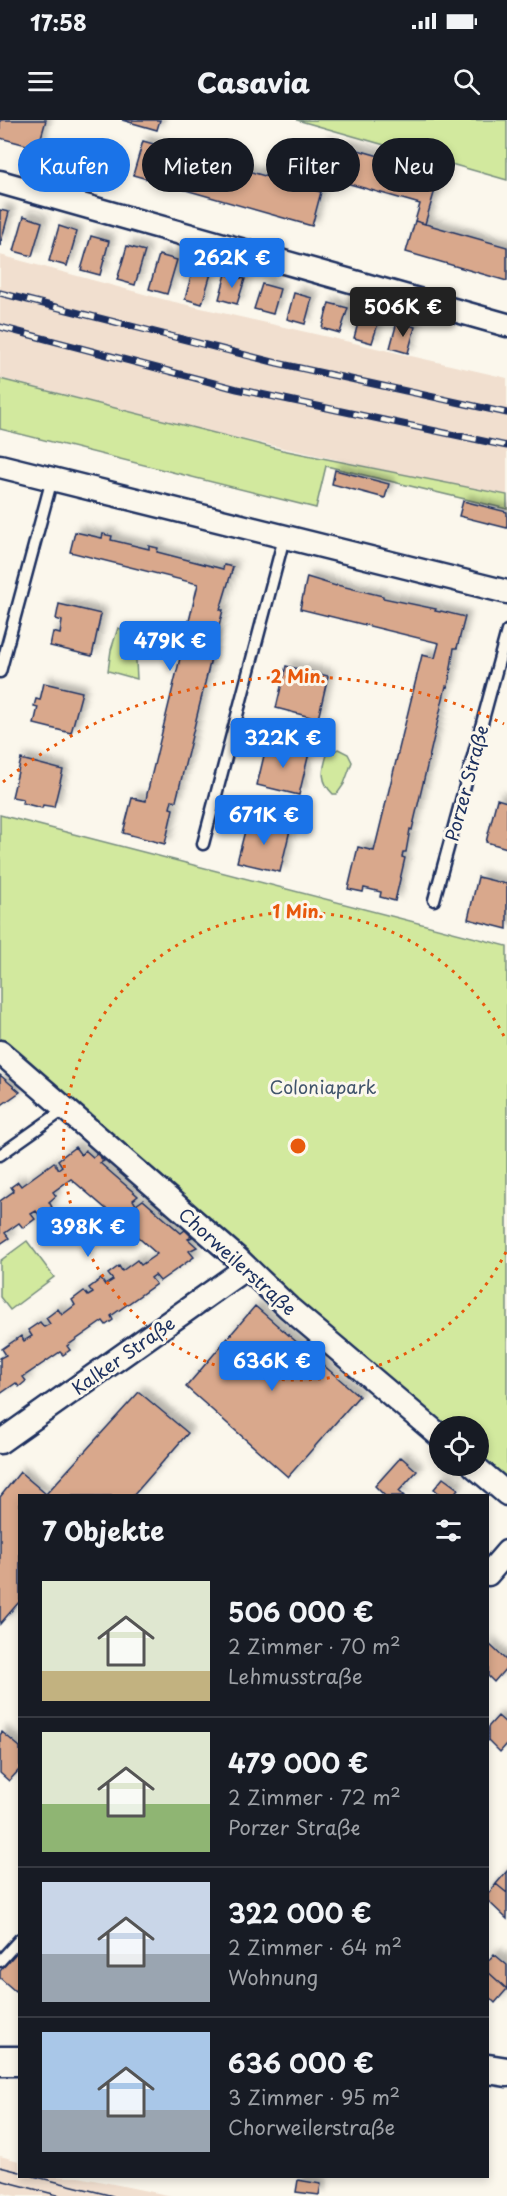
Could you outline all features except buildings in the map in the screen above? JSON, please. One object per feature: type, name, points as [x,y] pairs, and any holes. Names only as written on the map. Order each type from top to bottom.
[{"type":"street","points":[[0,182],[507,325]]},
{"type":"street","points":[[0,466],[507,592]]},
{"type":"street","name":"Chorweilerstraße","points":[[0,1052],[237,1258],[289,1308],[429,1427]]},
{"type":"street","name":"Kalker Straße","points":[[0,1442],[246,1268]]},
{"type":"street","points":[[486,1476],[507,1494]]},
{"type":"street","points":[[489,1573],[507,1552]]},
{"type":"street","points":[[0,2061],[18,2061]]},
{"type":"street","points":[[489,2069],[507,2072]]},
{"type":"lane","points":[[0,672],[52,479]]},
{"type":"lane","points":[[203,844],[284,537]]},
{"type":"lane","name":"Porzer Straße","points":[[434,900],[507,631]]},
{"type":"lane","points":[[0,1155],[65,1109]]},
{"type":"lane","points":[[0,1961],[18,1941]]},
{"type":"shaded area","points":[[0,255],[166,300],[507,378],[507,497],[215,433],[0,378]]},
{"type":"shaded area","points":[[0,2156],[18,2161],[18,2178],[84,2178],[172,2196],[15,2196],[0,2192]]},
{"type":"green space","points":[[297,120],[507,120],[507,180],[455,165],[455,138],[372,138],[372,141]]},
{"type":"green space","points":[[0,379],[282,450],[507,495],[507,509],[326,466],[316,508],[0,429]]},
{"type":"green space","points":[[118,628],[128,631],[136,661],[137,679],[108,671],[111,650]]},
{"type":"green space","points":[[338,749],[348,754],[352,762],[344,784],[337,794],[333,794],[326,785],[323,771],[327,755]]},
{"type":"green space","name":"Coloniapark","points":[[0,815],[507,946],[507,1485],[489,1470],[489,1416],[429,1416],[0,1044]]},
{"type":"green space","points":[[27,1241],[54,1277],[10,1310],[0,1297],[0,1261]]},
{"type":"tram line","points":[[0,2167],[18,2172]]},
{"type":"tram line","points":[[41,2178],[113,2196]]},
{"type":"tram line","points":[[0,2180],[61,2196]]},
{"type":"railway","points":[[0,293],[277,363],[507,413]]},
{"type":"railway","points":[[0,327],[237,389],[507,446]]}]
